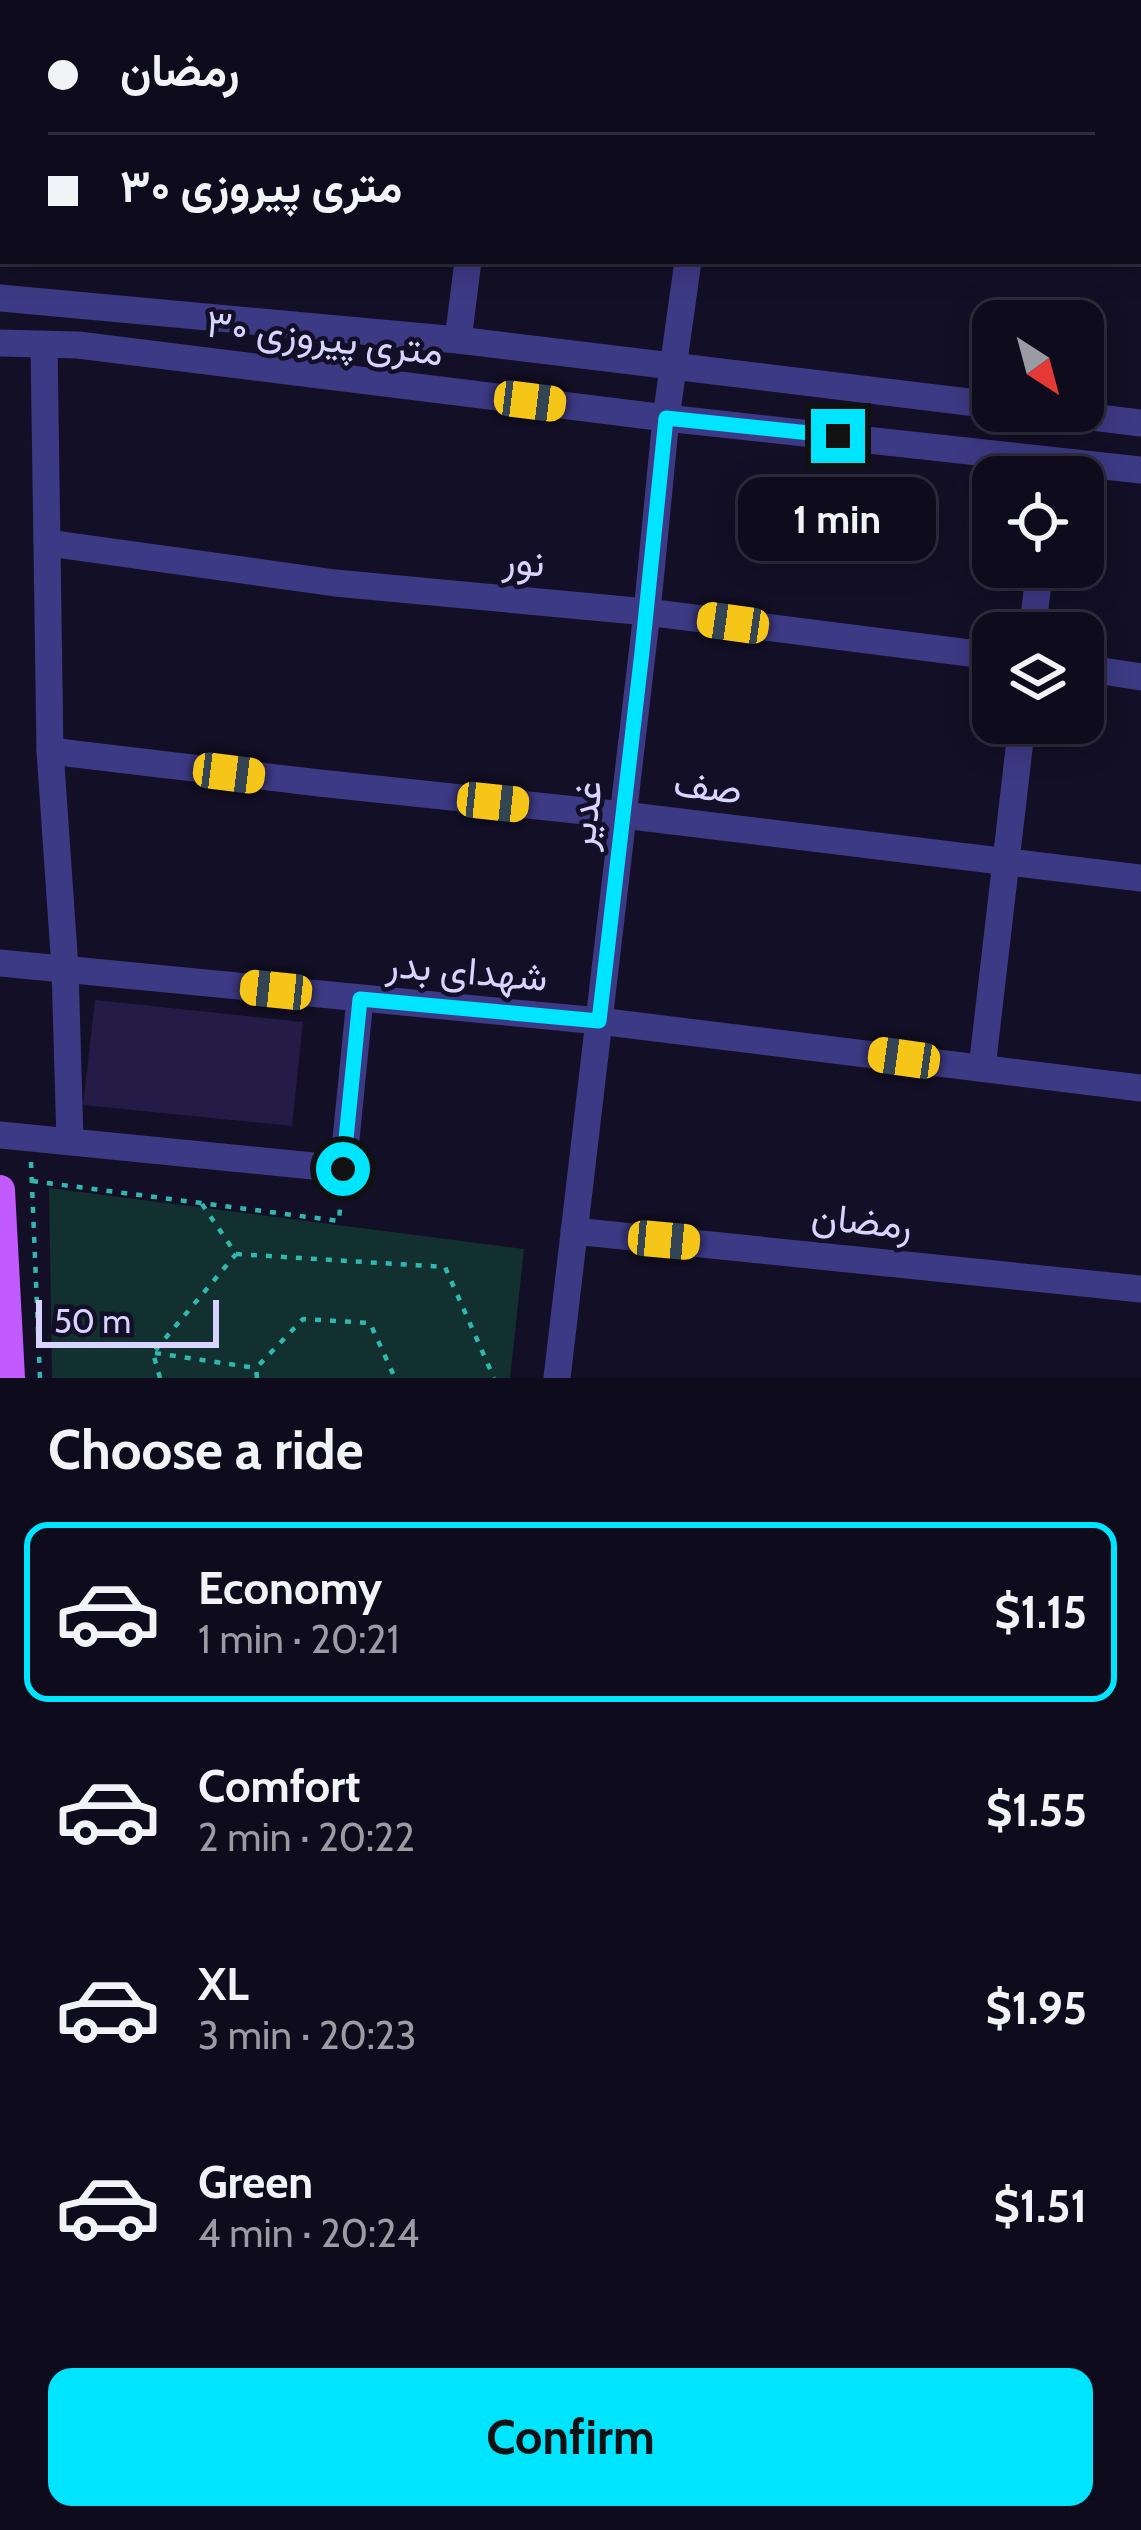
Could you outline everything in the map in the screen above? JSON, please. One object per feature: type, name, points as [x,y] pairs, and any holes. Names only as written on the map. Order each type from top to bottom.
[{"type":"main road","points":[[0,1190],[10,1378]]},
{"type":"street","points":[[458,340],[468,264]]},
{"type":"street","name":"غدیر","points":[[557,1378],[688,264]]},
{"type":"street","name":"۳۰ متری پیروزی","points":[[0,298],[458,340],[972,402]]},
{"type":"street","name":"۳۰ متری پیروزی","points":[[0,344],[79,345],[972,458]]},
{"type":"street","points":[[44,344],[50,751],[65,968],[70,1141]]},
{"type":"street","points":[[1104,418],[1141,423]]},
{"type":"street","name":"۳۰ متری پیروزی","points":[[1104,469],[1141,470]]},
{"type":"street","name":"نور","points":[[48,543],[334,583],[646,612],[972,653]]},
{"type":"street","points":[[1104,671],[1141,677]]},
{"type":"street","points":[[982,1068],[1020,744]]},
{"type":"street","name":"صف","points":[[50,751],[1141,878]]},
{"type":"street","name":"شهدای بدر","points":[[0,964],[599,1021],[1141,1088]]},
{"type":"street","points":[[0,1135],[343,1169],[360,999]]},
{"type":"street","name":"رمضان","points":[[574,1231],[1141,1289]]},
{"type":"path","points":[[31,1159],[40,1378]]},
{"type":"path","points":[[32,1181],[339,1221],[343,1169]]},
{"type":"path","points":[[201,1203],[236,1254]]},
{"type":"path","points":[[153,1353],[236,1254]]},
{"type":"path","points":[[236,1254],[445,1268],[494,1378]]},
{"type":"path","points":[[257,1378],[256,1369],[303,1318],[370,1323],[395,1378]]},
{"type":"path","points":[[153,1353],[256,1369]]},
{"type":"path","points":[[153,1353],[160,1378]]},
{"type":"green space","points":[[49,1188],[524,1249],[510,1378],[52,1378]]},
{"type":"building","points":[[95,1000],[303,1022],[292,1126],[83,1105]]},
{"type":"route","points":[[343,1169],[360,999],[599,1021],[666,418],[838,436]]}]
